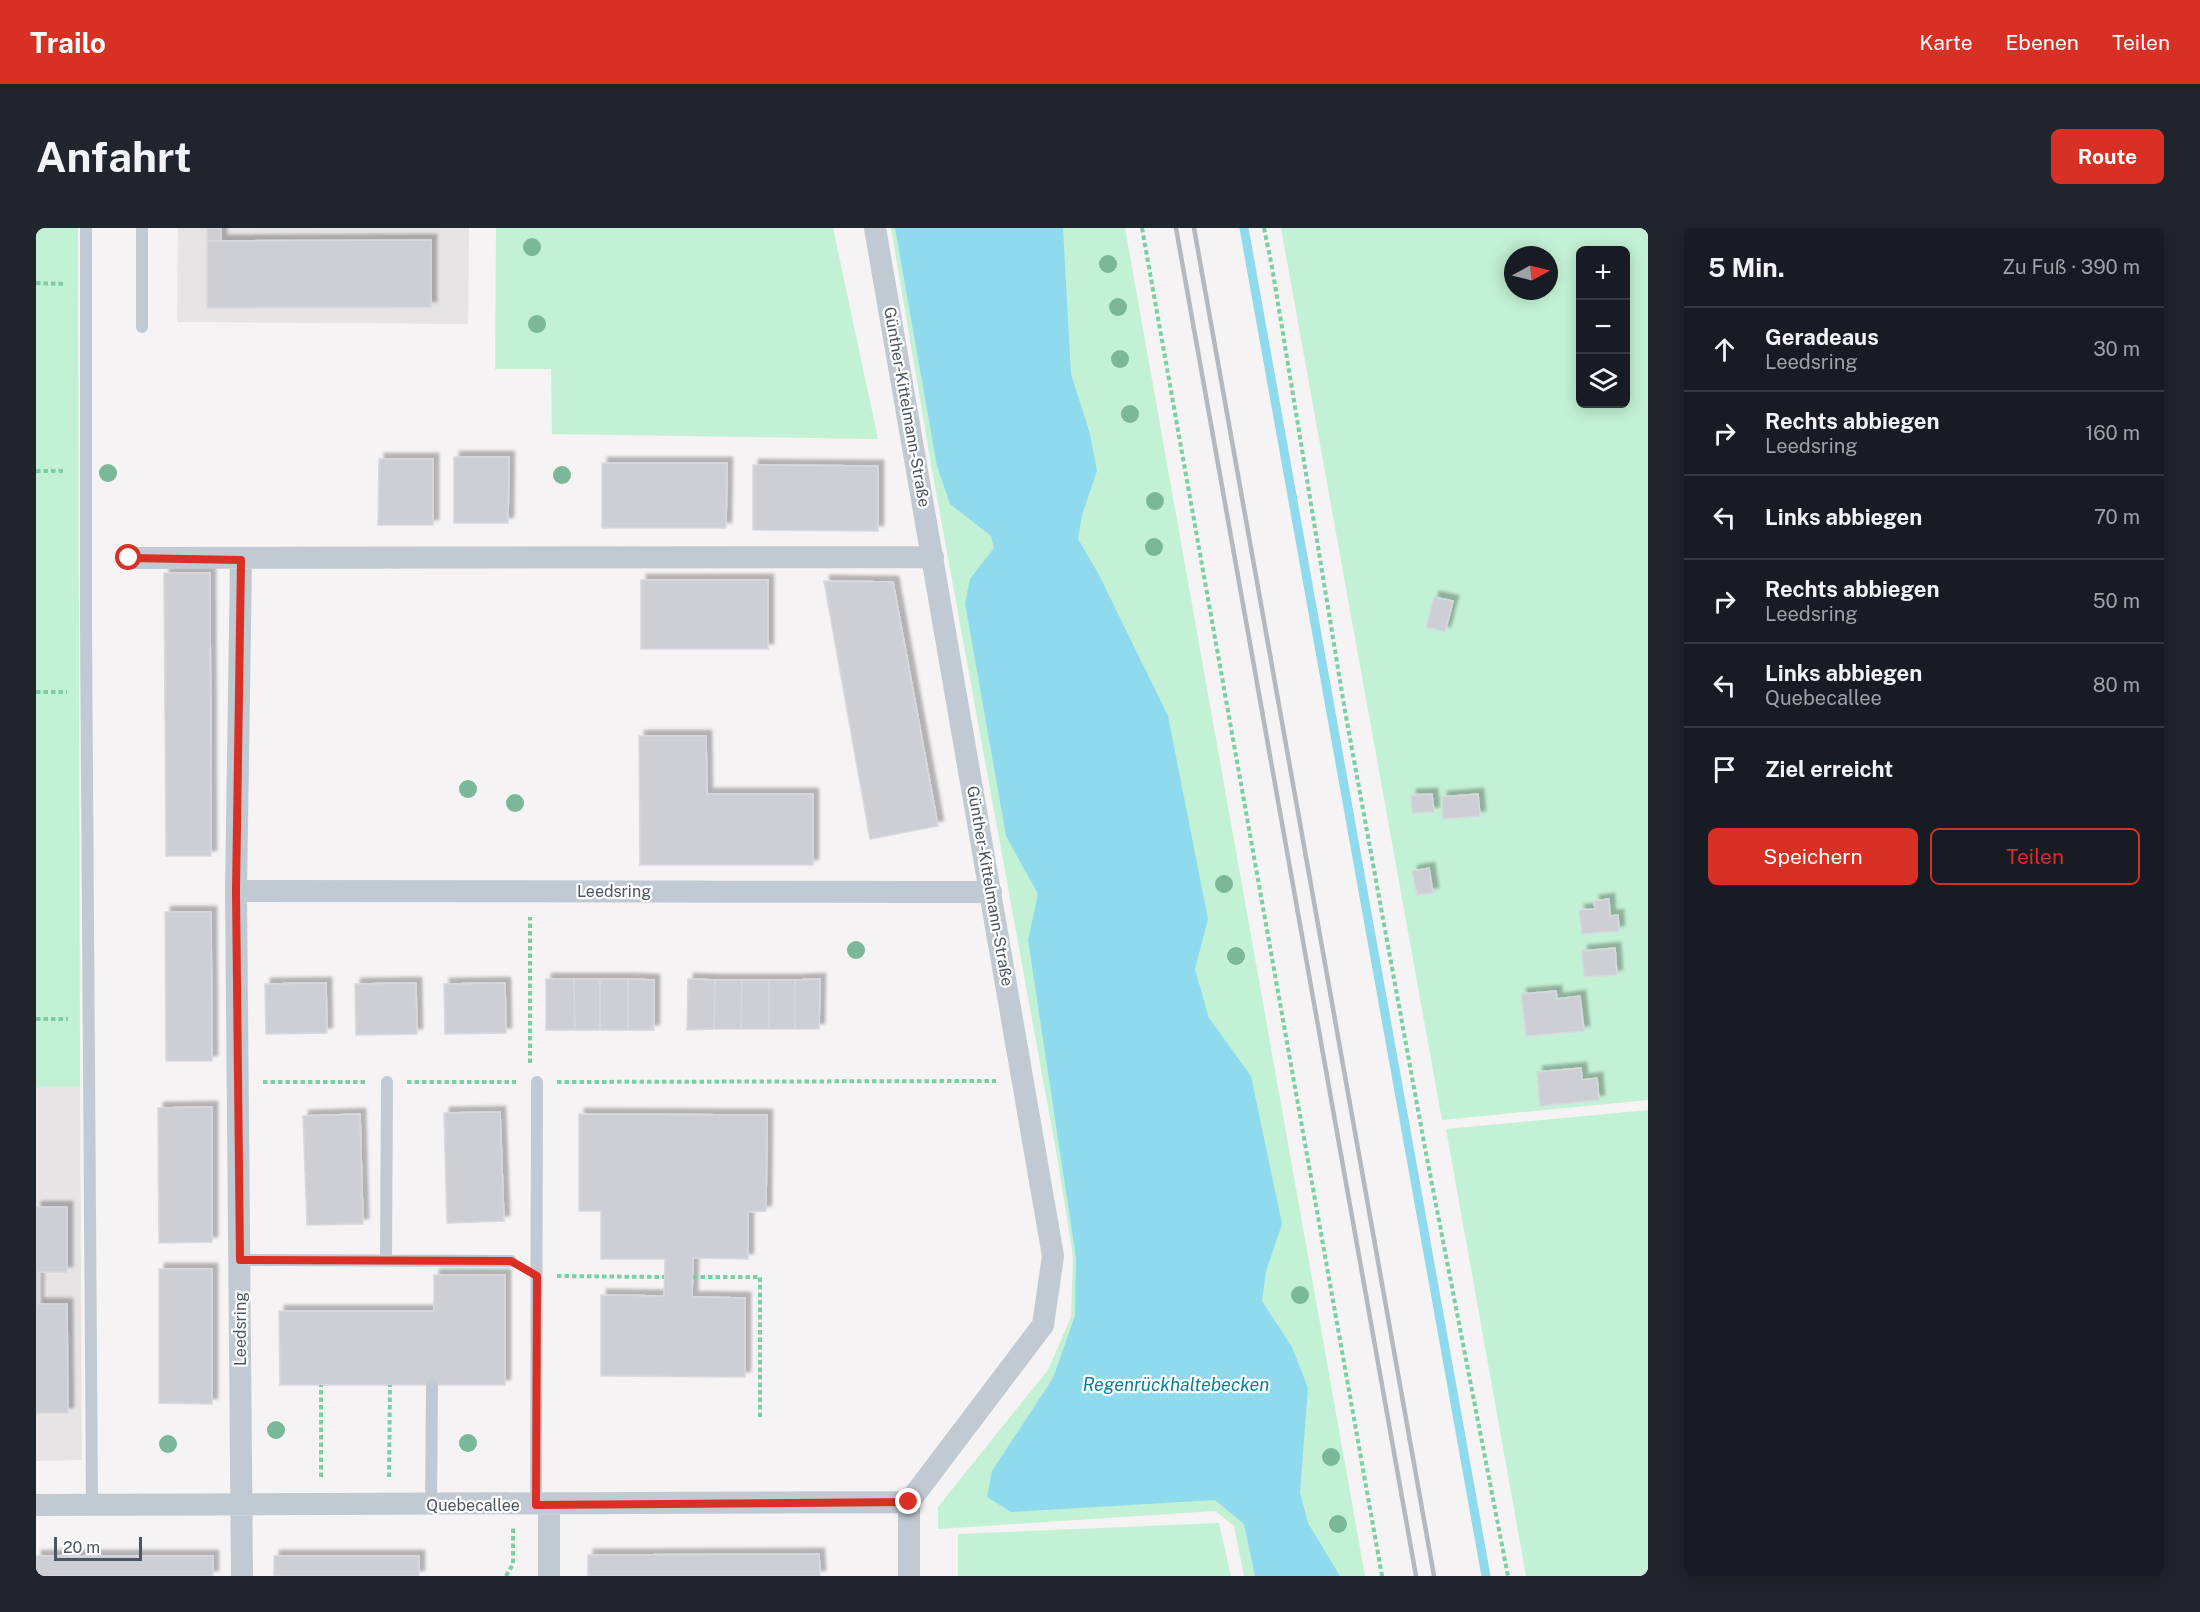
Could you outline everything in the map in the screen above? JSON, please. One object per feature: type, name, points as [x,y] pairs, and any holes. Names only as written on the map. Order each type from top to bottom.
[{"type":"street","name":"Günther-Kittelmann-Straße","points":[[875,228],[1053,1256],[1043,1325],[909,1502]]},
{"type":"street","points":[[129,558],[241,560],[933,557]]},
{"type":"street","name":"Leedsring","points":[[241,560],[236,891],[242,1576]]},
{"type":"street","name":"Leedsring","points":[[236,891],[991,892]]},
{"type":"street","name":"Quebecallee","points":[[36,1505],[909,1502]]},
{"type":"street","points":[[909,1502],[909,1576]]},
{"type":"street","points":[[533,1505],[549,1576]]},
{"type":"lane","points":[[86,228],[86,627],[92,1505]]},
{"type":"lane","points":[[142,228],[142,327]]},
{"type":"lane","points":[[386,1260],[387,1082]]},
{"type":"lane","points":[[533,1082],[537,1276],[533,1505]]},
{"type":"lane","points":[[240,1260],[511,1261]]},
{"type":"lane","points":[[431,1505],[432,1385]]},
{"type":"path","points":[[1142,228],[1382,1576]]},
{"type":"path","points":[[1264,228],[1345,711],[1420,1120],[1508,1576]]},
{"type":"path","points":[[36,284],[69,284]]},
{"type":"path","points":[[36,471],[69,471]]},
{"type":"path","points":[[36,692],[70,692]]},
{"type":"path","points":[[530,891],[533,1082]]},
{"type":"path","points":[[238,1082],[1023,1081]]},
{"type":"path","points":[[537,1276],[664,1277]]},
{"type":"path","points":[[693,1277],[760,1277],[760,1420]]},
{"type":"path","points":[[321,1385],[321,1504]]},
{"type":"path","points":[[389,1505],[390,1385]]},
{"type":"path","points":[[506,1576],[513,1564],[533,1505]]},
{"type":"shaded area","points":[[178,228],[469,228],[468,324],[177,322]]},
{"type":"shaded area","points":[[36,1087],[80,1087],[82,1460],[36,1461]]},
{"type":"green space","points":[[36,228],[78,228],[80,1087],[36,1087]]},
{"type":"green space","points":[[496,228],[833,228],[878,439],[552,434],[551,369],[495,369]]},
{"type":"green space","name":"Regenrückhaltebecken","points":[[891,228],[1125,228],[1365,1576],[1244,1576],[1234,1526],[1215,1511],[938,1529],[938,1507],[1048,1370],[1071,1317],[1073,1257]]},
{"type":"green space","points":[[1281,228],[1648,228],[1648,1100],[1442,1120]]},
{"type":"green space","points":[[1648,1110],[1648,1576],[1526,1576],[1446,1129]]},
{"type":"green space","points":[[1219,1523],[1231,1576],[958,1576],[958,1534]]},
{"type":"water","name":"Regenrückhaltebecken","points":[[895,228],[1063,228],[1071,374],[1090,434],[1097,471],[1082,515],[1078,539],[1098,573],[1168,716],[1208,919],[1195,969],[1209,1018],[1251,1076],[1282,1224],[1266,1271],[1262,1301],[1292,1347],[1308,1388],[1300,1493],[1308,1523],[1340,1576],[1255,1576],[1244,1524],[1215,1500],[1011,1512],[987,1497],[992,1471],[1053,1378],[1075,1316],[1076,1258],[1028,940],[1038,894],[1006,836],[965,603],[970,579],[994,548],[991,536],[950,504],[937,466]]},
{"type":"building","points":[[207,228],[221,228],[221,241],[207,241]]},
{"type":"building","points":[[431,240],[431,307],[207,308],[207,241]]},
{"type":"building","points":[[454,457],[509,457],[508,523],[454,523]]},
{"type":"building","points":[[379,459],[433,459],[433,525],[378,525]]},
{"type":"building","points":[[602,463],[727,463],[726,528],[602,528]]},
{"type":"building","points":[[753,465],[878,466],[878,531],[753,530]]},
{"type":"building","points":[[164,573],[210,573],[211,856],[166,856]]},
{"type":"building","points":[[641,580],[768,580],[768,649],[641,649]]},
{"type":"building","points":[[824,581],[893,582],[938,826],[870,839]]},
{"type":"building","points":[[1434,597],[1453,601],[1445,632],[1426,627]]},
{"type":"building","points":[[639,736],[706,736],[707,794],[813,794],[813,865],[640,865]]},
{"type":"building","points":[[1432,794],[1434,812],[1412,813],[1411,795]]},
{"type":"building","points":[[1478,794],[1480,816],[1443,819],[1442,797]]},
{"type":"building","points":[[1429,868],[1433,893],[1417,895],[1412,871]]},
{"type":"building","points":[[1609,899],[1610,916],[1618,915],[1619,931],[1582,934],[1579,910],[1595,909],[1594,901]]},
{"type":"building","points":[[165,912],[211,912],[212,1061],[166,1061]]},
{"type":"building","points":[[1615,948],[1617,975],[1584,977],[1582,951]]},
{"type":"building","points":[[546,979],[574,979],[575,1030],[546,1030]]},
{"type":"building","points":[[574,979],[600,979],[600,1030],[575,1030]]},
{"type":"building","points":[[600,979],[628,979],[628,1030],[600,1030]]},
{"type":"building","points":[[628,979],[654,980],[654,1030],[628,1030]]},
{"type":"building","points":[[688,979],[715,980],[714,1029],[687,1030]]},
{"type":"building","points":[[820,979],[819,1029],[795,1029],[795,980]]},
{"type":"building","points":[[715,980],[742,980],[741,1029],[714,1029]]},
{"type":"building","points":[[742,980],[769,980],[769,1029],[741,1029]]},
{"type":"building","points":[[769,980],[795,980],[795,1029],[769,1029]]},
{"type":"building","points":[[326,983],[327,1033],[266,1034],[265,984]]},
{"type":"building","points":[[416,983],[417,1034],[356,1035],[355,984]]},
{"type":"building","points":[[505,983],[506,1033],[445,1034],[444,984]]},
{"type":"building","points":[[1556,991],[1557,999],[1580,996],[1584,1031],[1526,1036],[1521,994]]},
{"type":"building","points":[[1581,1068],[1582,1080],[1597,1078],[1599,1100],[1540,1106],[1537,1072]]},
{"type":"building","points":[[212,1107],[212,1242],[159,1243],[158,1108]]},
{"type":"building","points":[[500,1112],[504,1221],[447,1223],[444,1113]]},
{"type":"building","points":[[360,1114],[363,1224],[307,1225],[303,1116]]},
{"type":"building","points":[[579,1114],[767,1115],[766,1211],[748,1212],[748,1259],[693,1258],[692,1297],[745,1298],[745,1377],[601,1376],[601,1295],[664,1296],[665,1259],[601,1259],[601,1211],[579,1211]]},
{"type":"building","points":[[36,1207],[67,1207],[67,1272],[38,1272],[38,1304],[67,1304],[68,1413],[36,1413]]},
{"type":"building","points":[[159,1269],[212,1269],[212,1404],[159,1403]]},
{"type":"building","points":[[434,1275],[505,1275],[505,1385],[280,1385],[279,1311],[434,1311]]},
{"type":"building","points":[[819,1554],[820,1576],[588,1576],[588,1555]]},
{"type":"building","points":[[36,1556],[213,1556],[213,1576],[36,1576]]},
{"type":"building","points":[[274,1556],[419,1556],[419,1576],[274,1576]]},
{"type":"waterway","points":[[1244,228],[1486,1576]]},
{"type":"railway","points":[[1176,228],[1416,1576]]},
{"type":"railway","points":[[1194,228],[1434,1576]]},
{"type":"route","points":[[129,558],[241,560],[236,891],[240,1260],[511,1261],[537,1276],[536,1505],[909,1502]]}]
